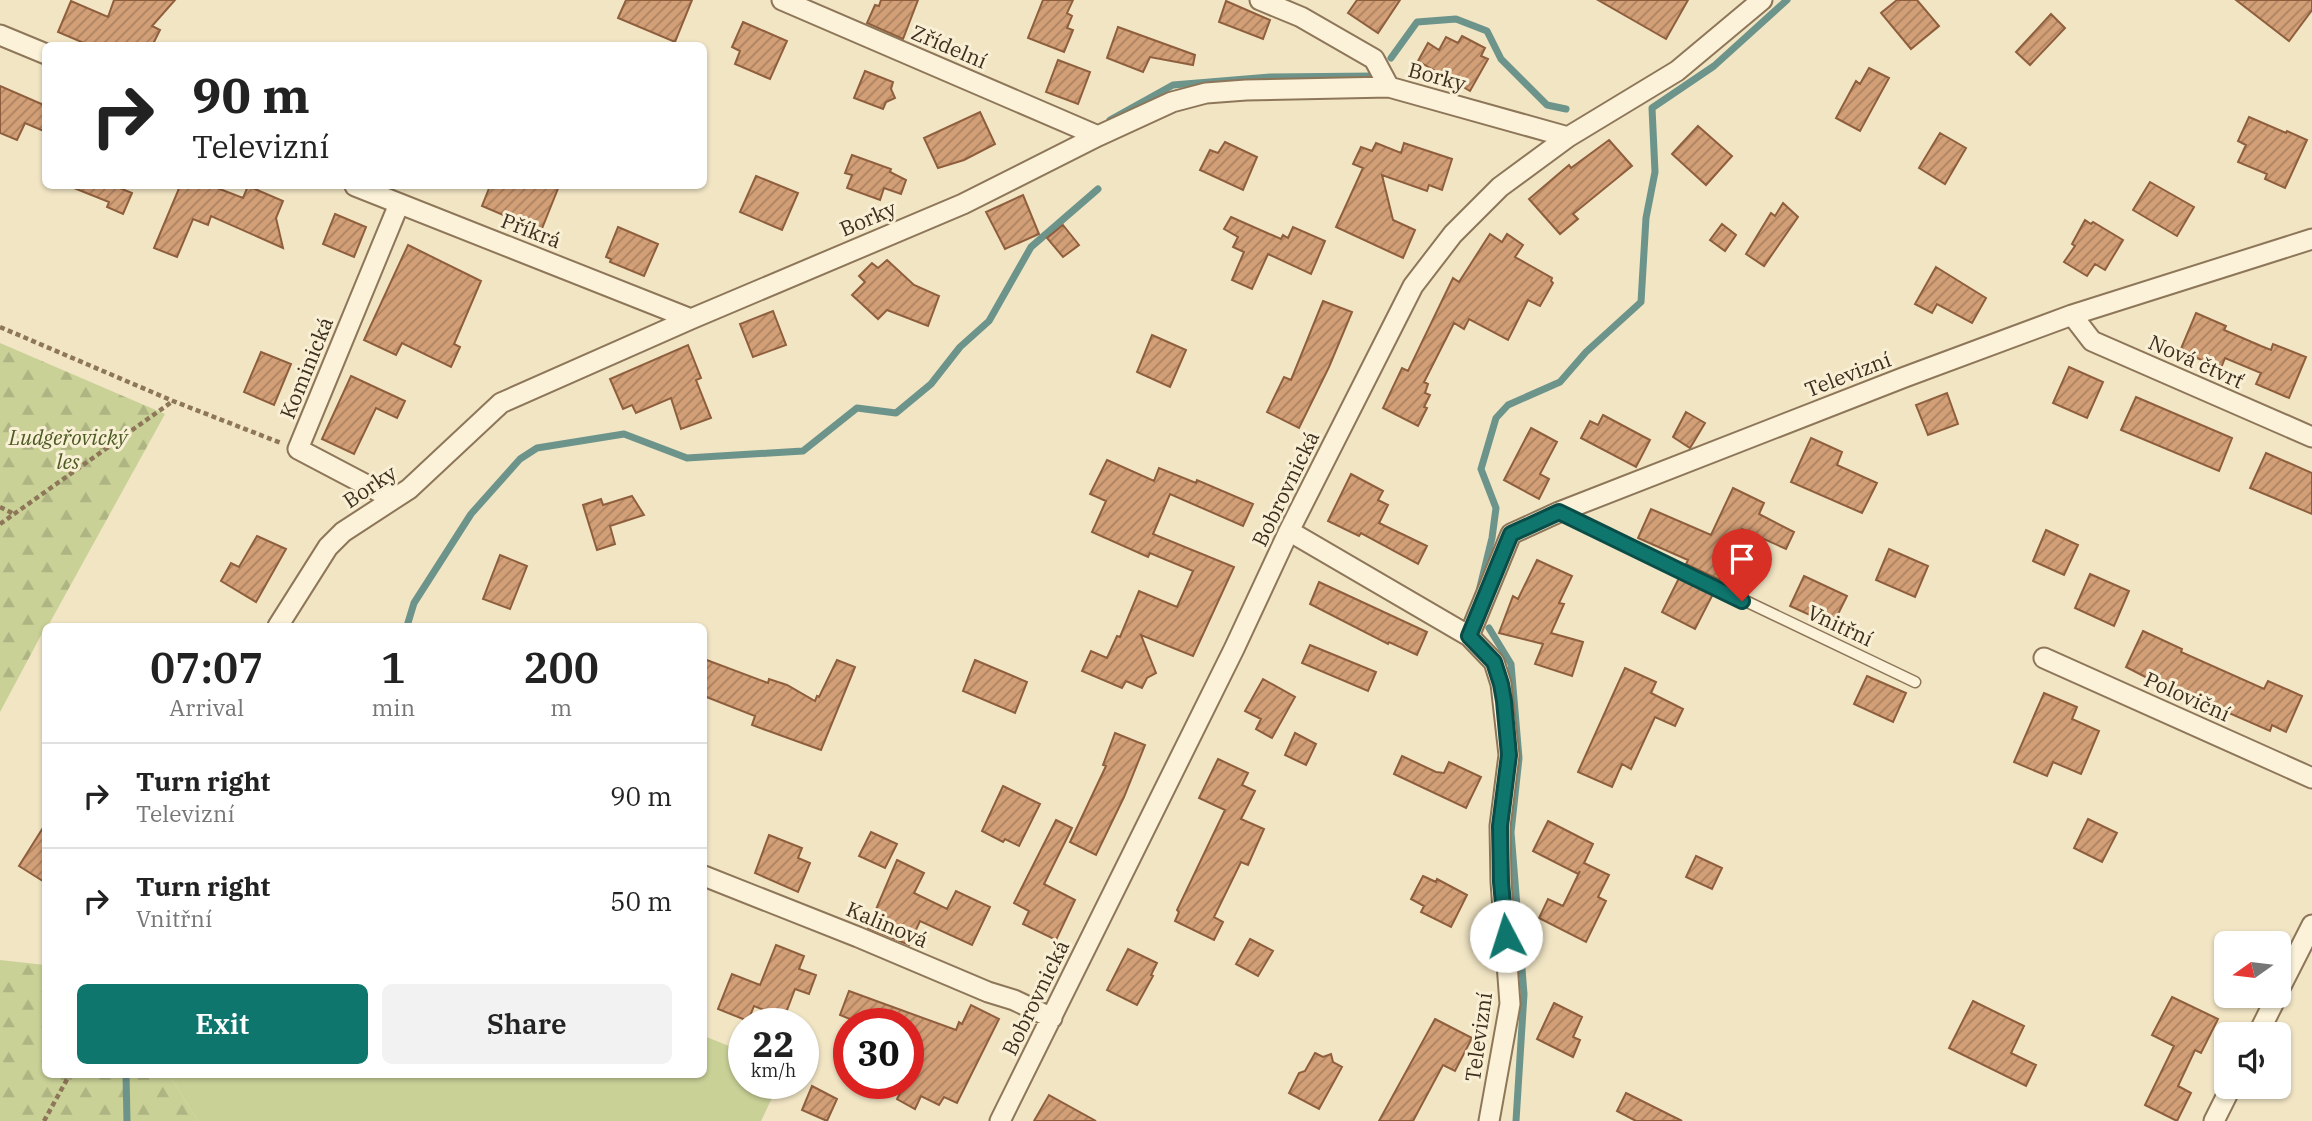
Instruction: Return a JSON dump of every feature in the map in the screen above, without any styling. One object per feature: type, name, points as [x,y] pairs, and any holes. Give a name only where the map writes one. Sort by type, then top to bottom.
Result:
[{"type":"street","name":"Zřídelní","points":[[782,0],[1098,136]]},
{"type":"street","points":[[1260,0],[1301,17],[1374,58],[1389,88]]},
{"type":"street","name":"Bobrovnická","points":[[1000,1121],[1228,662],[1289,531],[1413,286],[1432,258],[1492,194],[1568,137],[1677,71],[1762,0]]},
{"type":"street","points":[[0,35],[42,52]]},
{"type":"street","name":"Borky","points":[[280,623],[328,547],[343,532],[409,489],[501,403],[691,318],[963,204],[1172,102],[1206,93],[1246,90],[1389,88],[1568,137]]},
{"type":"street","name":"Příkrá","points":[[362,189],[691,318]]},
{"type":"street","name":"Kominická","points":[[393,499],[298,449],[399,204]]},
{"type":"street","name":"Televizní","points":[[1469,636],[1511,534],[1559,512],[2072,315],[2312,239]]},
{"type":"street","name":"Nová čtvrť","points":[[2072,315],[2092,341],[2312,437]]},
{"type":"street","name":"Televizní","points":[[1289,531],[1469,636],[1494,662],[1498,673],[1509,755],[1500,826],[1501,882],[1510,1004],[1489,1121]]},
{"type":"street","name":"Poloviční","points":[[2044,658],[2312,778]]},
{"type":"street","name":"Kalinová","points":[[707,877],[988,992],[1014,999],[1052,1018]]},
{"type":"street","points":[[2291,968],[2312,925]]},
{"type":"street","points":[[2214,1121],[2225,1099]]},
{"type":"lane","name":"Vnitřní","points":[[1559,512],[1915,682]]},
{"type":"path","points":[[0,327],[173,401],[298,449]]},
{"type":"path","points":[[0,524],[173,401]]},
{"type":"path","points":[[0,507],[15,514]]},
{"type":"path","points":[[44,1121],[68,1078]]},
{"type":"green space","name":"Ludgeřovický les","points":[[0,343],[165,414],[50,623],[42,623],[42,633],[0,712]]},
{"type":"green space","points":[[0,960],[42,965],[42,1078],[171,1078],[198,1121],[0,1121]]},
{"type":"green space","points":[[707,1037],[728,1046],[728,1099],[771,1099],[761,1121],[198,1121],[171,1078],[707,1078]]},
{"type":"building","points":[[114,0],[175,0],[152,26],[160,30],[154,42],[82,42],[58,32],[71,1],[108,17]]},
{"type":"building","points":[[626,0],[692,0],[675,42],[618,18]]},
{"type":"building","points":[[881,0],[918,0],[903,39],[867,23],[875,5],[879,6]]},
{"type":"building","points":[[1043,0],[1073,0],[1067,13],[1072,16],[1067,28],[1073,30],[1064,52],[1028,38]]},
{"type":"building","points":[[1357,0],[1400,0],[1378,33],[1348,13]]},
{"type":"building","points":[[1598,0],[1688,0],[1666,39]]},
{"type":"building","points":[[1897,0],[1917,0],[1939,26],[1911,49],[1881,13]]},
{"type":"building","points":[[2236,0],[2312,0],[2312,10],[2289,41]]},
{"type":"building","points":[[1226,1],[1270,20],[1263,39],[1219,22]]},
{"type":"building","points":[[2051,14],[2065,28],[2030,65],[2016,52]]},
{"type":"building","points":[[743,22],[787,41],[770,79],[735,64],[740,51],[732,47]]},
{"type":"building","points":[[1118,27],[1195,55],[1193,65],[1150,57],[1143,72],[1107,58]]},
{"type":"building","points":[[1462,36],[1485,48],[1481,56],[1488,59],[1470,91],[1418,61],[1428,43],[1439,50],[1446,37],[1458,43]]},
{"type":"building","points":[[1058,60],[1090,72],[1078,104],[1046,92]]},
{"type":"building","points":[[1869,68],[1889,78],[1860,131],[1836,118],[1856,81],[1860,84]]},
{"type":"building","points":[[865,71],[893,82],[891,89],[895,98],[886,102],[883,109],[854,98]]},
{"type":"building","points":[[0,86],[42,104],[42,130],[25,123],[17,140],[0,133]]},
{"type":"building","points":[[980,112],[995,144],[964,160],[938,168],[924,138]]},
{"type":"building","points":[[2249,117],[2307,140],[2285,188],[2265,179],[2267,174],[2238,162],[2246,145],[2238,141]]},
{"type":"building","points":[[1698,126],[1732,156],[1706,185],[1672,154]]},
{"type":"building","points":[[1940,133],[1966,148],[1945,184],[1919,168]]},
{"type":"building","points":[[1609,140],[1632,166],[1573,214],[1578,219],[1560,234],[1529,199],[1569,165],[1571,168]]},
{"type":"building","points":[[1225,142],[1257,157],[1243,190],[1200,170],[1210,150],[1218,153]]},
{"type":"building","points":[[1376,143],[1401,153],[1404,143],[1452,159],[1442,190],[1429,185],[1427,191],[1382,175],[1393,220],[1415,230],[1403,258],[1336,227],[1363,168],[1353,164],[1361,147],[1372,151]]},
{"type":"building","points":[[852,155],[891,169],[890,172],[906,180],[901,194],[884,188],[880,200],[847,188],[852,175],[845,173]]},
{"type":"building","points":[[756,176],[798,193],[782,230],[740,212]]},
{"type":"building","points":[[2150,182],[2194,207],[2177,236],[2133,210]]},
{"type":"building","points":[[76,189],[122,189],[132,193],[123,214],[107,207],[109,202]]},
{"type":"building","points":[[179,189],[220,189],[243,198],[247,189],[255,189],[283,201],[276,218],[283,248],[211,216],[208,225],[193,219],[177,257],[154,248]]},
{"type":"building","points":[[489,189],[558,189],[541,231],[482,206]]},
{"type":"building","points":[[1023,195],[1039,234],[1005,249],[986,212]]},
{"type":"building","points":[[1783,203],[1798,217],[1764,266],[1746,254],[1771,213],[1775,216]]},
{"type":"building","points":[[335,214],[366,227],[354,257],[323,244]]},
{"type":"building","points":[[1231,217],[1281,239],[1283,235],[1288,238],[1293,227],[1325,241],[1311,274],[1268,254],[1252,289],[1232,280],[1244,252],[1233,247],[1238,237],[1224,229]]},
{"type":"building","points":[[2085,220],[2123,240],[2105,270],[2095,264],[2087,276],[2064,262],[2075,246],[2072,244]]},
{"type":"building","points":[[1722,224],[1736,235],[1725,251],[1710,240]]},
{"type":"building","points":[[1063,225],[1079,245],[1063,257],[1047,238]]},
{"type":"building","points":[[618,227],[658,244],[644,276],[610,262],[611,259],[606,257]]},
{"type":"building","points":[[1490,234],[1502,242],[1507,234],[1523,245],[1515,257],[1552,278],[1553,283],[1540,306],[1528,300],[1508,340],[1469,319],[1464,329],[1454,323],[1424,382],[1428,384],[1425,393],[1430,395],[1418,426],[1383,408],[1402,368],[1408,371],[1453,278],[1459,282]]},
{"type":"building","points":[[408,245],[481,281],[454,344],[460,347],[451,367],[402,343],[396,355],[364,340]]},
{"type":"building","points":[[887,260],[914,285],[939,296],[928,326],[887,310],[878,319],[852,295],[865,282],[859,276],[872,263],[878,268]]},
{"type":"building","points":[[1936,267],[1986,298],[1972,323],[1937,304],[1932,313],[1915,304]]},
{"type":"building","points":[[1323,301],[1352,312],[1299,428],[1267,412],[1284,377],[1291,380]]},
{"type":"building","points":[[773,311],[786,345],[753,357],[740,324]]},
{"type":"building","points":[[2196,313],[2226,326],[2224,330],[2271,350],[2273,344],[2306,357],[2289,398],[2256,384],[2261,373],[2225,358],[2221,368],[2180,351]]},
{"type":"building","points":[[1152,335],[1186,350],[1170,387],[1137,372]]},
{"type":"building","points":[[688,345],[701,378],[696,380],[711,418],[681,429],[671,398],[636,413],[632,405],[623,409],[610,379]]},
{"type":"building","points":[[261,352],[291,364],[274,405],[244,392]]},
{"type":"building","points":[[2069,367],[2103,382],[2087,418],[2053,403]]},
{"type":"building","points":[[351,376],[405,401],[397,418],[376,408],[354,454],[322,439]]},
{"type":"building","points":[[1947,393],[1958,424],[1928,435],[1916,405]]},
{"type":"building","points":[[2136,397],[2232,438],[2219,471],[2121,430]]},
{"type":"building","points":[[1686,412],[1705,423],[1690,448],[1673,437]]},
{"type":"building","points":[[1603,415],[1650,440],[1636,467],[1581,438],[1590,421],[1598,425]]},
{"type":"building","points":[[1531,428],[1557,442],[1540,474],[1549,479],[1539,499],[1504,480]]},
{"type":"building","points":[[1811,438],[1842,452],[1837,465],[1877,483],[1862,513],[1791,482]]},
{"type":"building","points":[[2266,453],[2312,473],[2312,514],[2250,488]]},
{"type":"building","points":[[1107,460],[1154,481],[1159,468],[1196,483],[1197,480],[1253,504],[1243,526],[1170,494],[1153,534],[1234,567],[1193,656],[1141,635],[1156,673],[1147,678],[1142,688],[1126,681],[1122,688],[1082,671],[1091,651],[1107,658],[1117,636],[1120,637],[1139,591],[1177,607],[1193,571],[1150,553],[1148,557],[1092,532],[1106,501],[1090,494]]},
{"type":"building","points":[[1351,474],[1383,491],[1378,500],[1388,505],[1379,523],[1427,546],[1418,564],[1361,533],[1359,536],[1328,521]]},
{"type":"building","points":[[1733,488],[1764,503],[1759,514],[1794,532],[1786,549],[1742,529],[1720,580],[1686,564],[1688,560],[1638,538],[1651,509],[1711,535]]},
{"type":"building","points":[[632,496],[644,515],[610,526],[615,544],[597,550],[583,505],[601,499],[603,505]]},
{"type":"building","points":[[2046,530],[2078,545],[2064,575],[2033,561]]},
{"type":"building","points":[[257,536],[286,549],[256,602],[221,581],[231,563],[239,567]]},
{"type":"building","points":[[1889,549],[1928,566],[1915,597],[1876,580]]},
{"type":"building","points":[[500,555],[527,566],[510,609],[483,599]]},
{"type":"building","points":[[1537,560],[1572,576],[1559,603],[1564,604],[1551,633],[1583,642],[1572,676],[1535,664],[1543,644],[1499,633],[1513,596],[1518,599]]},
{"type":"building","points":[[2090,574],[2129,591],[2114,626],[2075,608]]},
{"type":"building","points":[[1804,576],[1847,596],[1834,622],[1825,617],[1823,621],[1790,606]]},
{"type":"building","points":[[1679,578],[1713,594],[1695,629],[1662,612]]},
{"type":"building","points":[[1319,582],[1427,632],[1417,655],[1389,642],[1388,644],[1310,604]]},
{"type":"building","points":[[2143,631],[2182,649],[2181,652],[2264,689],[2268,681],[2302,696],[2286,732],[2272,725],[2270,731],[2165,687],[2126,667]]},
{"type":"building","points":[[1310,645],[1376,672],[1368,691],[1302,663]]},
{"type":"building","points":[[707,660],[768,683],[769,679],[787,685],[815,701],[837,660],[855,667],[821,750],[752,725],[755,716],[707,697]]},
{"type":"building","points":[[975,660],[1027,682],[1015,713],[963,691]]},
{"type":"building","points":[[1625,668],[1656,682],[1651,693],[1683,709],[1675,726],[1655,717],[1631,769],[1622,764],[1612,787],[1578,772]]},
{"type":"building","points":[[1867,676],[1906,693],[1893,722],[1854,704]]},
{"type":"building","points":[[1263,679],[1295,697],[1272,738],[1256,729],[1261,719],[1245,711]]},
{"type":"building","points":[[2044,693],[2077,707],[2072,719],[2099,731],[2081,774],[2053,762],[2047,776],[2014,762]]},
{"type":"building","points":[[1115,733],[1145,745],[1096,855],[1070,842],[1106,766],[1103,765]]},
{"type":"building","points":[[1295,733],[1316,744],[1306,765],[1285,755]]},
{"type":"building","points":[[1402,756],[1436,772],[1444,773],[1449,762],[1481,777],[1466,808],[1394,774]]},
{"type":"building","points":[[1218,759],[1248,773],[1242,785],[1255,791],[1241,819],[1264,829],[1248,865],[1241,862],[1214,917],[1223,922],[1214,940],[1175,921],[1179,912],[1177,910],[1225,810],[1199,798]]},
{"type":"building","points":[[1003,786],[1040,804],[1019,846],[1005,839],[1003,842],[982,831]]},
{"type":"building","points":[[2088,819],[2117,833],[2102,862],[2074,848]]},
{"type":"building","points":[[1056,820],[1072,828],[1044,884],[1075,900],[1056,940],[1023,924],[1029,911],[1014,903]]},
{"type":"building","points":[[1548,821],[1593,844],[1584,863],[1609,875],[1598,897],[1606,901],[1586,942],[1539,918],[1548,899],[1563,906],[1580,871],[1578,874],[1533,851]]},
{"type":"building","points":[[42,829],[42,880],[19,866]]},
{"type":"building","points":[[871,832],[897,844],[885,868],[859,856]]},
{"type":"building","points":[[769,835],[802,848],[798,858],[810,863],[798,892],[755,873]]},
{"type":"building","points":[[1696,856],[1722,868],[1712,889],[1686,877]]},
{"type":"building","points":[[897,860],[924,873],[914,893],[947,909],[956,891],[990,907],[972,945],[920,921],[909,945],[868,928]]},
{"type":"building","points":[[1423,876],[1436,882],[1437,879],[1467,895],[1451,927],[1421,912],[1424,906],[1411,899]]},
{"type":"building","points":[[1250,939],[1273,951],[1258,976],[1236,964]]},
{"type":"building","points":[[776,945],[804,956],[799,969],[816,975],[809,994],[795,989],[788,1008],[728,1008],[728,1013],[718,1009],[732,974],[760,985]]},
{"type":"building","points":[[1128,949],[1157,963],[1137,1005],[1107,990]]},
{"type":"building","points":[[849,991],[896,1008],[843,1008]]},
{"type":"building","points":[[2172,997],[2218,1019],[2214,1022],[2201,1053],[2195,1050],[2178,1086],[2191,1093],[2177,1121],[2145,1105],[2174,1046],[2152,1035]]},
{"type":"building","points":[[1973,1001],[2024,1026],[2011,1053],[2036,1065],[2026,1086],[1949,1048]]},
{"type":"building","points":[[1554,1003],[1582,1017],[1573,1037],[1580,1040],[1573,1057],[1537,1039]]},
{"type":"building","points":[[971,1005],[999,1019],[957,1103],[944,1097],[939,1105],[924,1098],[924,1018],[956,1030]]},
{"type":"building","points":[[1435,1019],[1472,1038],[1455,1071],[1443,1065],[1413,1121],[1379,1121]]},
{"type":"building","points":[[1315,1053],[1323,1057],[1331,1054],[1333,1062],[1342,1067],[1319,1109],[1289,1093],[1299,1073],[1305,1071]]},
{"type":"building","points":[[819,1090],[837,1099],[827,1121],[802,1110],[807,1099],[819,1099]]},
{"type":"building","points":[[1626,1093],[1682,1121],[1636,1121],[1617,1111]]},
{"type":"building","points":[[1049,1095],[1096,1121],[1034,1121]]},
{"type":"building","points":[[897,1099],[920,1099],[915,1109]]},
{"type":"waterway","points":[[1480,587],[1496,508],[1481,469],[1496,418],[1508,405],[1560,382],[1586,352],[1641,302],[1646,218],[1655,172],[1652,108],[1714,66],[1787,0]]},
{"type":"waterway","points":[[1391,58],[1417,22],[1456,19],[1487,31],[1501,59],[1547,105],[1566,109]]},
{"type":"waterway","points":[[1110,120],[1173,85],[1270,77],[1375,76]]},
{"type":"waterway","points":[[408,623],[414,603],[471,514],[520,459],[537,448],[624,434],[687,458],[803,451],[857,408],[896,413],[931,384],[960,347],[989,321],[1031,247],[1098,189]]},
{"type":"waterway","points":[[1489,628],[1511,664],[1519,758],[1511,832],[1524,994],[1516,1121]]},
{"type":"waterway","points":[[126,1078],[127,1121]]},
{"type":"route","points":[[1506,936],[1500,826],[1509,755],[1504,701],[1494,662],[1469,636],[1511,534],[1559,512],[1742,601]]}]
